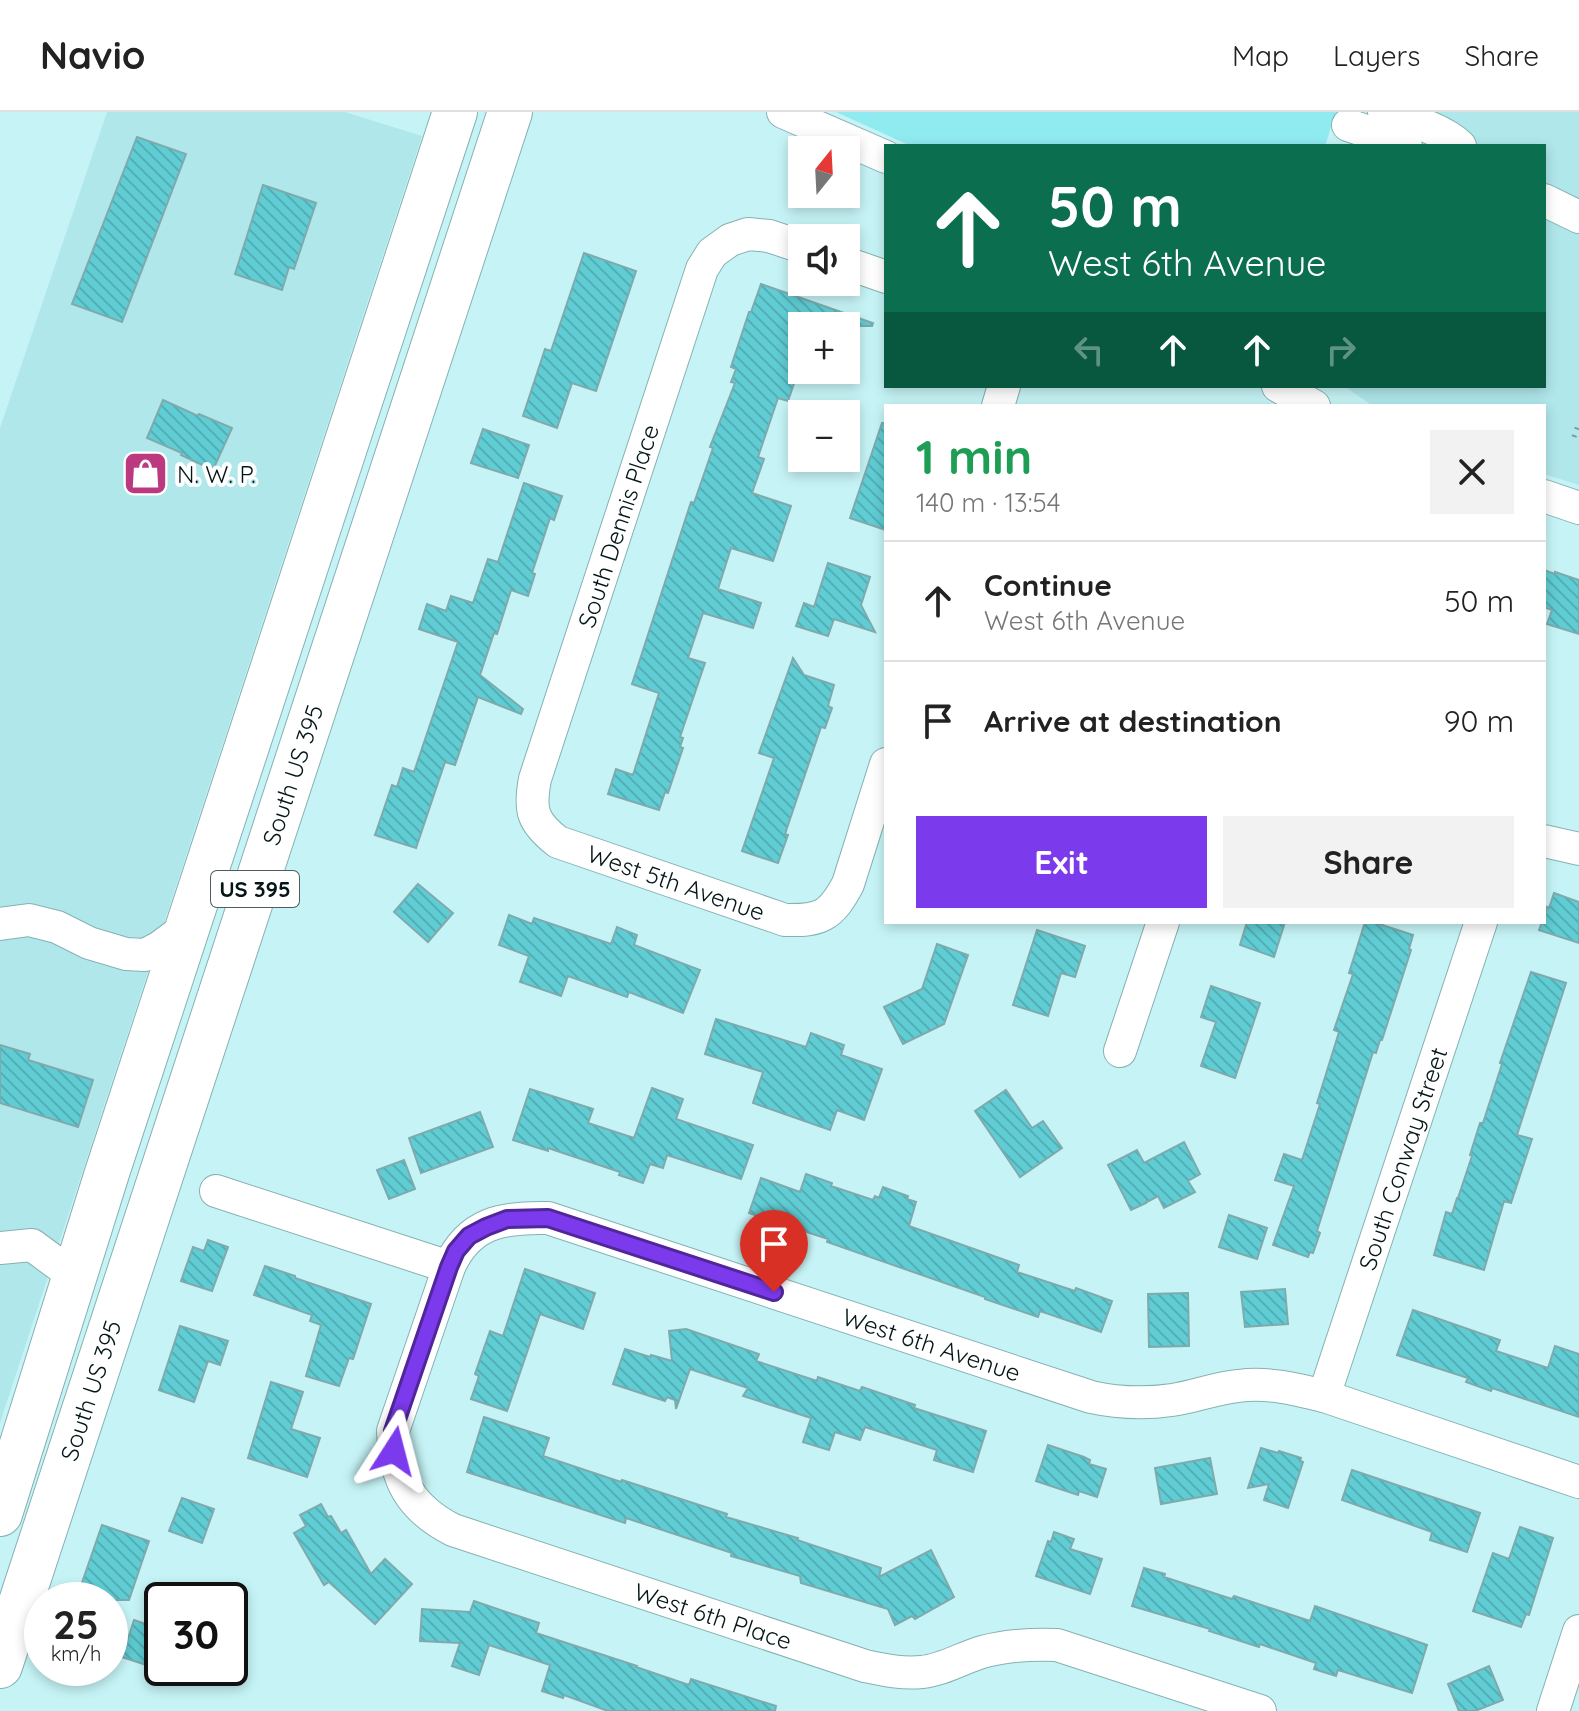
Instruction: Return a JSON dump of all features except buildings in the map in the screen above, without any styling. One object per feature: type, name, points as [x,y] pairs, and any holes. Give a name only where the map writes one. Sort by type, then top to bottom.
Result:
[{"type":"highway","name":"South US 395","points":[[0,1514],[187,927],[455,112]]},
{"type":"highway","name":"South US 395","points":[[0,1666],[510,112]]},
{"type":"street","points":[[783,112],[884,156]]},
{"type":"street","points":[[1384,112],[1458,144]]},
{"type":"street","points":[[1347,128],[1403,144]]},
{"type":"street","points":[[1546,201],[1579,217]]},
{"type":"street","name":"South Dennis Place","points":[[537,822],[531,800],[535,779],[702,269],[712,253],[730,240],[748,234],[788,242]]},
{"type":"street","points":[[860,268],[884,276]]},
{"type":"street","points":[[1282,388],[1310,404]]},
{"type":"street","points":[[1546,497],[1579,508]]},
{"type":"street","name":"West 5th Avenue","points":[[537,822],[558,842],[785,920],[807,921],[822,916],[839,901],[848,884],[884,770]]},
{"type":"street","points":[[1546,841],[1579,849]]},
{"type":"street","points":[[0,924],[29,920],[57,927],[89,943],[126,954],[145,955],[187,927]]},
{"type":"street","points":[[1120,1051],[1162,924]]},
{"type":"street","name":"South Conway Street","points":[[1324,1396],[1480,924]]},
{"type":"street","points":[[216,1191],[449,1267]]},
{"type":"street","name":"West 6th Avenue","points":[[449,1267],[456,1251],[469,1236],[486,1227],[507,1219],[548,1218],[1116,1403],[1170,1400],[1237,1386],[1264,1384],[1292,1388],[1579,1482]]},
{"type":"street","points":[[0,1248],[32,1245],[74,1276]]},
{"type":"street","name":"West 6th Place","points":[[449,1267],[393,1431],[398,1472],[406,1491],[435,1521],[453,1530],[865,1666],[895,1672],[924,1672],[979,1653],[1008,1647],[1057,1645],[1260,1711]]},
{"type":"street","points":[[1553,1711],[1579,1631]]},
{"type":"path","points":[[1574,437],[1579,422]]},
{"type":"shaded area","points":[[107,112],[345,112],[422,136],[0,1423],[0,428]]},
{"type":"shaded area","points":[[836,112],[1336,112],[1326,144],[907,144]]},
{"type":"shaded area","points":[[1381,112],[1579,112],[1579,485],[1546,475],[1546,404],[1370,404],[1347,388],[1546,388],[1546,144],[1370,144]]},
{"type":"place","name":"N. W. P.","points":[[146,474]]},
{"type":"route","points":[[394,1451],[393,1431],[449,1267],[456,1251],[469,1236],[486,1227],[507,1219],[548,1218],[774,1292]]}]
